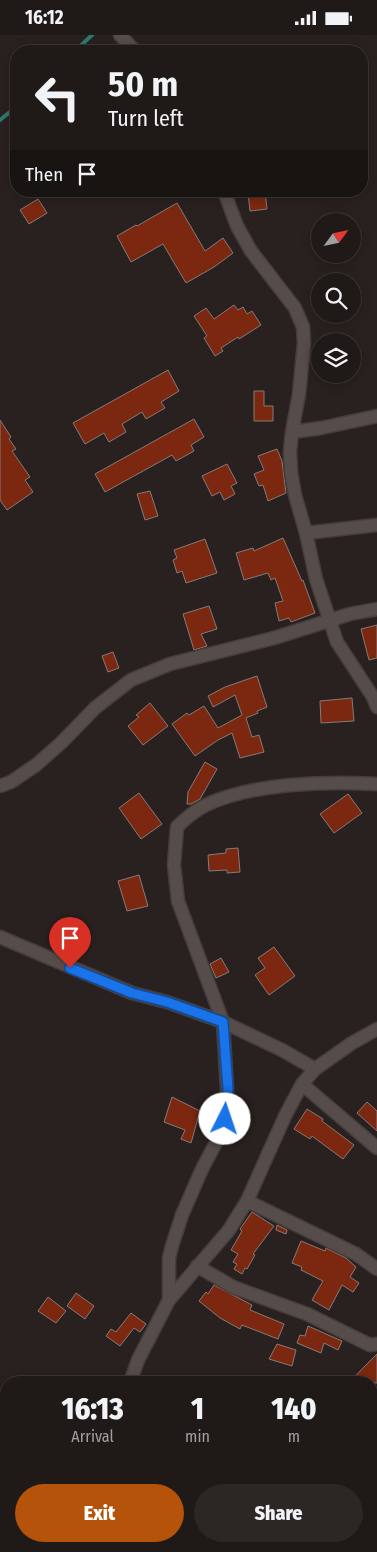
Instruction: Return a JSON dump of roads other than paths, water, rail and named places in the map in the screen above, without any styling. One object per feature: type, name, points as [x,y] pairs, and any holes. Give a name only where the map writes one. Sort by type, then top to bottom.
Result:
[{"type":"street","points":[[120,35],[129,45]]},
{"type":"street","points":[[226,197],[237,226],[251,251],[295,308],[303,327],[304,343],[301,377],[292,432],[291,472],[295,495],[316,579],[337,642],[366,685],[377,707]]},
{"type":"street","points":[[292,432],[377,416]]},
{"type":"street","points":[[306,533],[377,525]]},
{"type":"street","points":[[0,786],[11,782],[36,765],[62,742],[95,708],[131,680],[170,664],[274,638],[350,614],[377,609]]},
{"type":"street","points":[[169,1300],[169,1258],[172,1245],[182,1215],[202,1169],[218,1139],[225,1119],[228,1089],[223,1022],[178,901],[174,865],[177,827],[189,815],[205,806],[236,795],[286,785],[349,782],[377,784]]},
{"type":"street","points":[[0,937],[132,993],[167,1002],[223,1022],[282,1050],[316,1069]]},
{"type":"street","points":[[133,1376],[158,1318],[169,1300],[197,1265],[229,1230],[247,1201],[285,1116],[302,1084],[316,1069],[352,1043],[377,1029]]},
{"type":"street","points":[[302,1084],[377,1148]]},
{"type":"street","points":[[247,1201],[356,1254],[377,1269]]},
{"type":"street","points":[[197,1265],[233,1287],[307,1313],[370,1345],[377,1344]]},
{"type":"waterway","points":[[81,45],[92,35]]},
{"type":"waterway","points":[[0,120],[10,112]]}]
